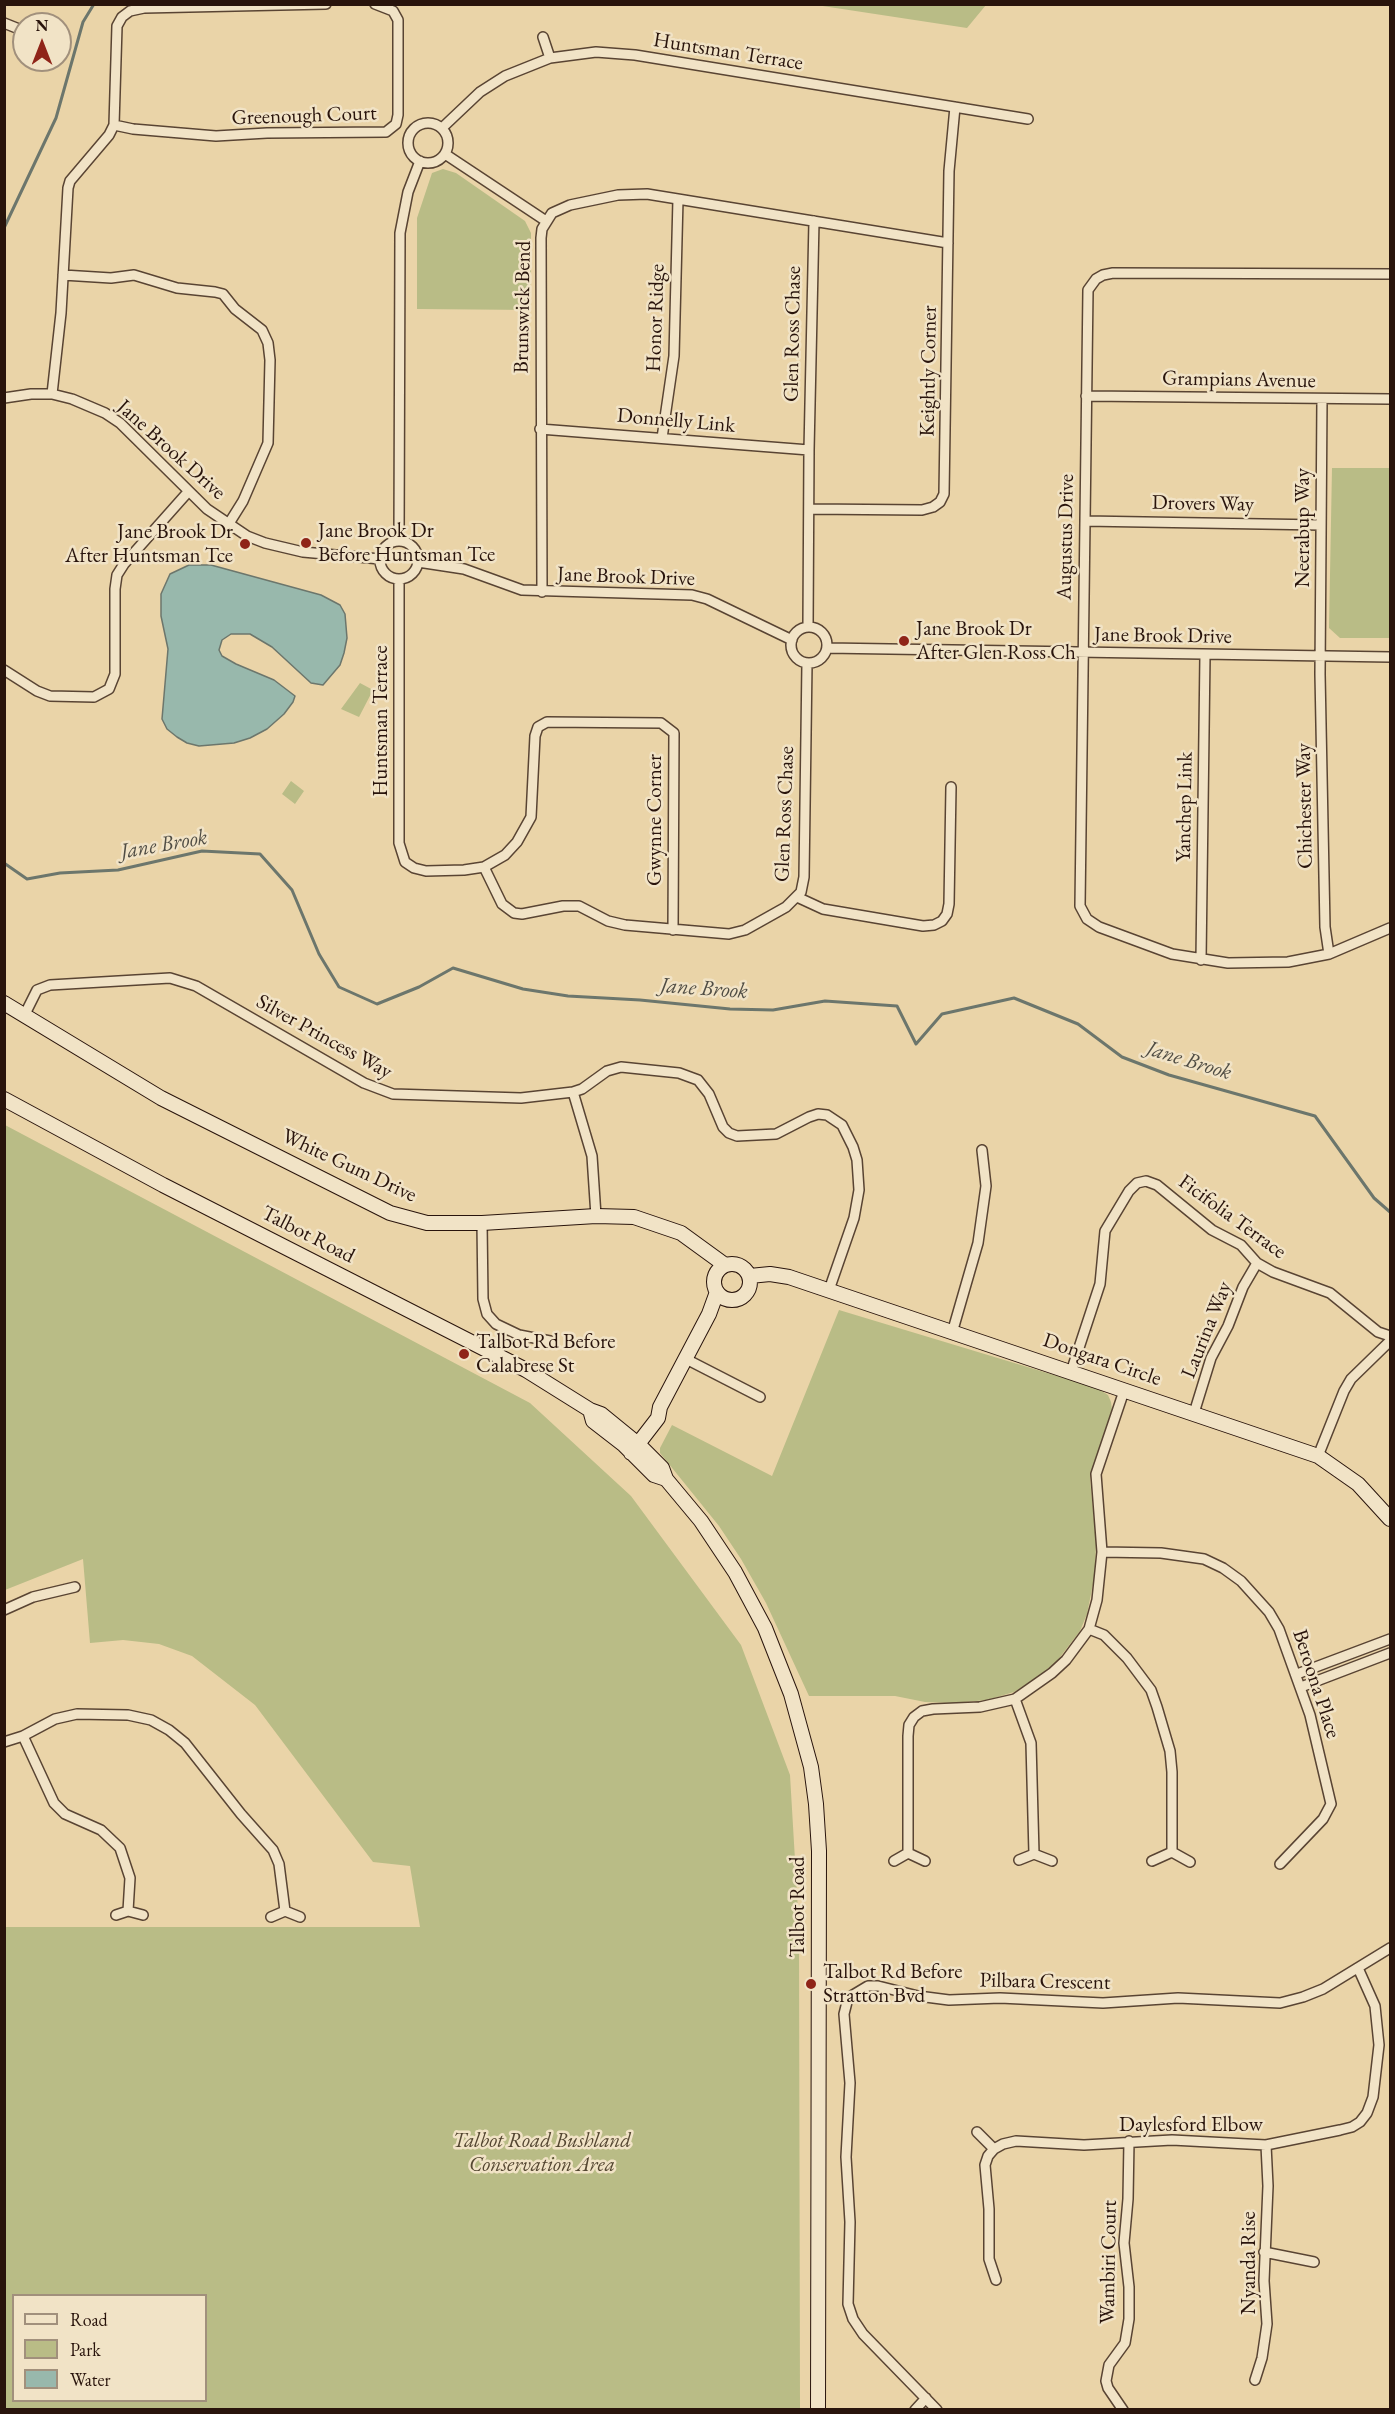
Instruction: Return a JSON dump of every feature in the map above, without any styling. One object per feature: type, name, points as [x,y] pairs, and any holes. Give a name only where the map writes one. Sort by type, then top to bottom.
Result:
[{"type":"street","points":[[51,394],[63,275],[68,188],[70,180],[109,135],[114,125],[117,26],[122,16],[130,11],[144,8],[326,4]]},
{"type":"street","name":"Greenough Court","points":[[114,125],[133,129],[229,136],[267,133],[386,132],[396,124],[398,115],[398,20],[393,11],[375,4]]},
{"type":"street","points":[[543,37],[550,58]]},
{"type":"street","name":"Huntsman Terrace","points":[[442,128],[480,92],[505,76],[550,58],[573,54],[617,52],[1028,119]]},
{"type":"street","name":"Keightly Corner","points":[[809,509],[922,510],[940,502],[945,484],[950,149],[955,107]]},
{"type":"street","points":[[427,123],[442,128],[448,139],[445,154],[436,162],[420,161],[414,157],[409,148],[412,131],[427,123]]},
{"type":"street","points":[[445,154],[546,221]]},
{"type":"street","points":[[399,540],[400,233],[408,192],[420,161]]},
{"type":"street","name":"Brunswick Bend","points":[[542,592],[541,238],[546,221],[552,213],[559,209],[618,195],[647,194],[948,243]]},
{"type":"street","name":"Honor Ridge","points":[[662,438],[674,356],[678,199]]},
{"type":"street","name":"Glen Ross Chase","points":[[808,627],[814,221]]},
{"type":"street","name":"Augustus Drive","points":[[1390,274],[1103,275],[1096,279],[1088,290],[1080,906],[1087,919],[1100,927],[1173,954],[1228,963],[1265,964],[1329,954],[1390,928]]},
{"type":"street","points":[[63,275],[105,278],[134,275],[177,288],[223,294],[235,309],[262,330],[268,343],[270,360],[268,443],[243,501],[228,525]]},
{"type":"street","name":"Jane Brook Drive","points":[[4,398],[51,394],[88,404],[120,423],[188,492],[228,525],[256,540],[284,549],[380,559]]},
{"type":"street","name":"Grampians Avenue","points":[[1086,396],[1390,399]]},
{"type":"street","name":"Neerabup Way","points":[[1320,657],[1322,399]]},
{"type":"street","name":"Donnelly Link","points":[[540,429],[809,450]]},
{"type":"street","points":[[4,670],[36,691],[50,696],[94,697],[109,689],[115,674],[117,575],[124,564],[188,492]]},
{"type":"street","name":"Drovers Way","points":[[1085,521],[1321,525]]},
{"type":"street","points":[[399,540],[411,544],[416,549],[418,562],[414,572],[399,579],[393,578],[383,570],[380,559],[384,548],[393,541],[399,540]]},
{"type":"street","name":"Jane Brook Drive","points":[[418,562],[447,565],[483,575],[511,588],[542,592],[692,595],[707,599],[792,640]]},
{"type":"street","name":"Huntsman Terrace","points":[[399,579],[399,843],[405,862]]},
{"type":"street","points":[[808,627],[822,633],[826,648],[822,657],[807,663],[794,655],[792,640],[798,631],[808,627]]},
{"type":"street","name":"Jane Brook Drive","points":[[826,648],[1390,657]]},
{"type":"street","name":"Yanchep Link","points":[[1201,960],[1205,655]]},
{"type":"street","name":"Chichester Way","points":[[1320,657],[1324,927],[1329,954]]},
{"type":"street","name":"Glen Ross Chase","points":[[484,867],[502,904],[514,913],[531,913],[563,906],[579,906],[616,923],[713,934],[737,933],[786,907],[797,897],[804,877],[807,663]]},
{"type":"street","name":"Gwynne Corner","points":[[405,862],[414,868],[426,871],[464,870],[484,867],[505,855],[517,842],[531,817],[535,736],[538,727],[547,722],[661,723],[674,733],[673,930]]},
{"type":"street","points":[[797,897],[823,909],[923,926],[934,925],[942,921],[947,914],[949,904],[951,787]]},
{"type":"street","name":"Silver Princess Way","points":[[24,1016],[38,990],[50,985],[170,978],[196,986],[262,1022],[364,1083],[393,1094],[510,1100],[573,1092],[582,1089],[615,1068],[689,1075],[704,1086],[723,1127],[729,1133],[737,1136],[776,1134],[818,1114],[827,1115],[842,1125],[853,1147],[859,1190],[854,1218],[829,1290]]},
{"type":"street","name":"White Gum Drive","points":[[4,1003],[161,1098],[390,1213],[427,1222],[482,1223],[596,1216],[634,1217],[681,1233],[706,1250],[720,1269]]},
{"type":"street","points":[[573,1092],[592,1156],[596,1216]]},
{"type":"street","name":"Talbot Road","points":[[4,1099],[163,1185],[526,1370],[590,1410],[593,1422],[631,1445],[654,1475],[666,1479],[719,1546],[751,1599],[780,1662],[811,1767],[819,1851],[818,2409]]},
{"type":"street","points":[[952,1333],[978,1243],[986,1186],[982,1150]]},
{"type":"street","name":"Ficifolia Terrace","points":[[1071,1372],[1100,1284],[1105,1231],[1129,1191],[1137,1183],[1146,1181],[1157,1185],[1212,1230],[1241,1245],[1257,1263],[1273,1272],[1330,1293],[1378,1332],[1390,1336]]},
{"type":"street","points":[[482,1223],[483,1299],[487,1314],[496,1324],[519,1335],[550,1341]]},
{"type":"street","name":"Laurina Way","points":[[1194,1413],[1211,1358],[1228,1326],[1243,1287],[1257,1263]]},
{"type":"street","points":[[740,1264],[750,1282],[741,1298],[735,1300],[721,1295],[714,1280],[720,1269],[740,1264]]},
{"type":"street","name":"Dongara Circle","points":[[750,1282],[780,1275],[829,1290],[1318,1456],[1358,1484],[1390,1519]]},
{"type":"street","points":[[631,1445],[660,1407],[721,1295]]},
{"type":"street","points":[[1318,1456],[1351,1379],[1390,1341]]},
{"type":"street","points":[[686,1359],[760,1397]]},
{"type":"street","points":[[908,1853],[908,1736],[909,1725],[914,1717],[933,1709],[980,1707],[1015,1699],[1052,1673],[1066,1660],[1089,1629],[1097,1600],[1102,1552],[1096,1474],[1124,1391]]},
{"type":"street","name":"Beroona Place","points":[[1102,1552],[1184,1555],[1204,1559],[1223,1568],[1240,1581],[1269,1612],[1288,1648],[1310,1715],[1330,1804],[1323,1819],[1280,1864]]},
{"type":"street","points":[[4,1610],[33,1598],[75,1587]]},
{"type":"street","points":[[1089,1629],[1104,1635],[1127,1658],[1150,1690],[1157,1707],[1168,1742],[1173,1772],[1172,1852]]},
{"type":"street","points":[[1296,1674],[1390,1639]]},
{"type":"street","points":[[1301,1687],[1390,1653]]},
{"type":"street","points":[[1015,1699],[1031,1743],[1034,1854]]},
{"type":"street","points":[[4,1742],[23,1736],[55,1719],[77,1714],[128,1715],[151,1720],[169,1730],[185,1743],[241,1814],[273,1850],[281,1872],[285,1911]]},
{"type":"street","points":[[23,1736],[54,1803],[65,1814],[101,1830],[120,1848],[130,1878],[128,1911]]},
{"type":"street","points":[[1152,1861],[1172,1852]]},
{"type":"street","points":[[1172,1852],[1190,1862]]},
{"type":"street","points":[[908,1853],[925,1861]]},
{"type":"street","points":[[894,1861],[908,1853]]},
{"type":"street","points":[[1019,1860],[1034,1854],[1052,1861]]},
{"type":"street","points":[[116,1916],[128,1911],[143,1916]]},
{"type":"street","points":[[271,1917],[285,1911],[300,1917]]},
{"type":"street","name":"Pilbara Crescent","points":[[937,2409],[862,2334],[853,2319],[848,2304],[850,2223],[846,2157],[850,2083],[844,2014],[847,2002],[853,1995],[868,1986],[879,1986],[949,2001],[1000,1998],[1103,2003],[1178,1998],[1280,2003],[1323,1989],[1390,1948]]},
{"type":"street","name":"Daylesford Elbow","points":[[994,2149],[1016,2141],[1060,2145],[1172,2140],[1266,2145],[1352,2127],[1367,2113],[1376,2082],[1379,2045],[1375,2006],[1358,1968]]},
{"type":"street","points":[[977,2132],[994,2149],[985,2165],[989,2210],[989,2259],[996,2280]]},
{"type":"street","name":"Wambiri Court","points":[[1123,2409],[1108,2388],[1106,2381],[1109,2365],[1125,2343],[1129,2319],[1129,2287],[1124,2243],[1128,2199],[1129,2141]]},
{"type":"street","name":"Nyanda Rise","points":[[1255,2380],[1266,2340],[1264,2252],[1268,2186],[1266,2145]]},
{"type":"street","points":[[1264,2252],[1314,2262]]},
{"type":"street","points":[[915,2409],[926,2398]]},
{"type":"green space","points":[[986,4],[967,28],[816,5]]},
{"type":"green space","points":[[443,169],[456,173],[525,221],[531,233],[531,310],[417,309],[417,218],[432,173]]},
{"type":"green space","points":[[1332,468],[1390,468],[1390,638],[1340,638],[1329,628]]},
{"type":"green space","points":[[360,683],[373,690],[359,717],[341,709]]},
{"type":"green space","points":[[291,781],[304,791],[295,804],[282,794]]},
{"type":"green space","name":"Talbot Road Bushland Conservation Area","points":[[5,1125],[530,1403],[631,1496],[741,1645],[790,1775],[799,1928],[800,2409],[5,2409],[5,1927],[420,1927],[410,1866],[373,1862],[255,1705],[192,1656],[159,1644],[123,1640],[90,1643],[83,1559],[5,1590]]},
{"type":"green space","points":[[839,1310],[1097,1388],[1108,1395],[1112,1410],[1090,1479],[1096,1543],[1095,1574],[1087,1614],[1080,1631],[1057,1661],[1037,1678],[1014,1692],[987,1700],[953,1703],[925,1702],[895,1696],[809,1696],[766,1603],[741,1559],[719,1526],[660,1453],[660,1448],[672,1425],[772,1476]]},
{"type":"water","points":[[189,565],[211,565],[321,595],[340,605],[345,614],[347,638],[344,653],[340,665],[323,685],[311,683],[272,647],[250,634],[231,634],[222,640],[219,650],[222,656],[274,680],[295,696],[284,714],[267,729],[234,743],[199,746],[187,743],[167,729],[162,719],[168,649],[161,616],[161,594],[170,574]]},
{"type":"waterway","points":[[4,228],[56,118],[83,22],[94,4]]},
{"type":"waterway","name":"Jane Brook","points":[[4,863],[27,879],[60,873],[118,870],[202,851],[260,854],[292,890],[319,954],[339,987],[377,1004],[419,987],[453,968],[523,989],[568,996],[730,1009],[773,1010],[825,1001],[897,1006],[916,1044],[942,1014],[1014,998],[1078,1024],[1122,1057],[1169,1075],[1315,1116],[1374,1198],[1390,1212]]},
{"type":"place","name":"Jane Brook Dr Before Huntsman Tce","points":[[306,543]]},
{"type":"place","name":"Jane Brook Dr After Huntsman Tce","points":[[245,544]]},
{"type":"place","name":"Jane Brook Dr After Glen Ross Ch","points":[[904,641]]},
{"type":"place","name":"Talbot Rd Before Calabrese St","points":[[464,1354]]},
{"type":"place","name":"Talbot Rd Before Stratton Bvd","points":[[811,1984]]}]
